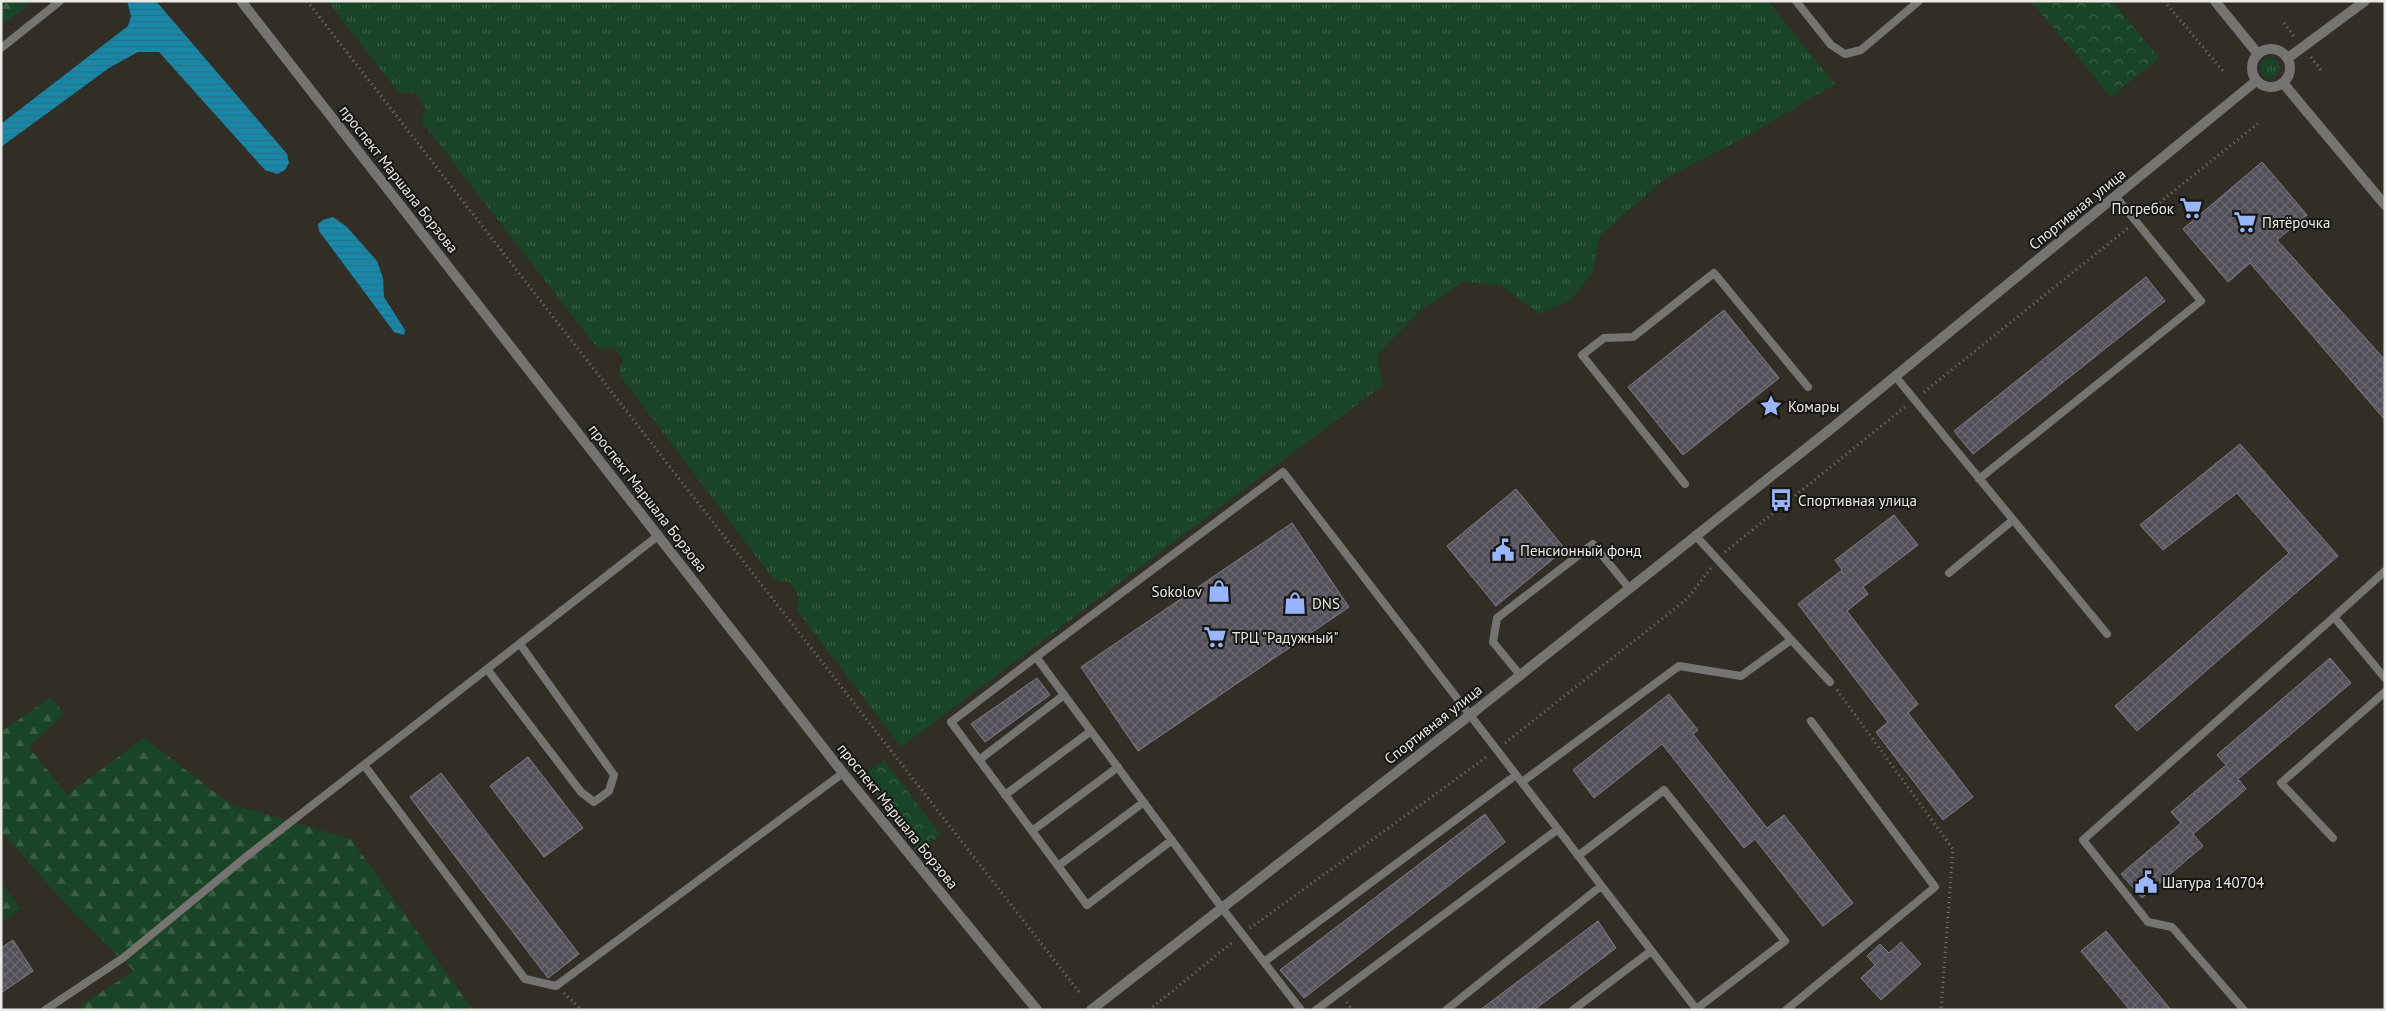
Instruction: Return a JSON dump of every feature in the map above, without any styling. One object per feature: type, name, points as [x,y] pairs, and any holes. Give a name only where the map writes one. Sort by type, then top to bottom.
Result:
[{"type":"street","name":"проспект Маршала Борзова","points":[[241,1],[843,773],[1036,1010]]},
{"type":"street","points":[[2215,1],[2258,54]]},
{"type":"street","points":[[2288,58],[2365,1]]},
{"type":"street","points":[[2268,49],[2279,51],[2288,58],[2289,76],[2283,83],[2274,88],[2264,87],[2256,81],[2252,72],[2252,63],[2258,54],[2268,49]]},
{"type":"street","name":"Спортивная улица","points":[[1091,1010],[1470,715],[1895,376],[2256,81]]},
{"type":"street","points":[[2283,83],[2385,205]]},
{"type":"lane","points":[[1,48],[60,1]]},
{"type":"lane","points":[[1796,1],[1831,45],[1845,54],[1861,50],[1919,1]]},
{"type":"lane","points":[[1979,479],[2201,301],[2116,197]]},
{"type":"lane","points":[[1685,484],[1582,355],[1604,338],[1633,337],[1714,273],[1808,387]]},
{"type":"lane","points":[[1895,376],[2107,634]]},
{"type":"lane","points":[[1172,840],[1087,904],[951,722],[1283,472],[1696,1010],[1785,941],[1664,790],[1578,856]]},
{"type":"lane","points":[[1949,572],[2013,520]]},
{"type":"lane","points":[[1695,535],[1830,682]]},
{"type":"lane","points":[[45,1010],[123,958],[247,856],[659,536]]},
{"type":"lane","points":[[1520,675],[1493,642],[1497,618],[1593,544],[1629,588]]},
{"type":"lane","points":[[2244,1010],[2172,927],[2148,922],[2083,840],[2385,571]]},
{"type":"lane","points":[[2334,617],[2385,678]]},
{"type":"lane","points":[[1522,782],[1679,666],[1741,676],[1791,640]]},
{"type":"lane","points":[[487,669],[581,792],[594,802],[609,791],[614,774],[520,644]]},
{"type":"lane","points":[[1036,657],[1222,908],[1301,1010]]},
{"type":"lane","points":[[2333,838],[2281,783],[2385,692]]},
{"type":"lane","points":[[979,760],[1064,695]]},
{"type":"lane","points":[[1786,1010],[1935,887],[1811,720]]},
{"type":"lane","points":[[1005,795],[1091,731]]},
{"type":"lane","points":[[364,765],[525,979],[556,986],[843,773]]},
{"type":"lane","points":[[1032,831],[1118,767]]},
{"type":"lane","points":[[1264,962],[1516,775]]},
{"type":"lane","points":[[1058,866],[1144,802]]},
{"type":"lane","points":[[1316,1010],[1558,830]]},
{"type":"lane","points":[[1446,1010],[1601,886]]},
{"type":"lane","points":[[1573,1010],[1651,951]]},
{"type":"path","points":[[307,1],[1079,992]]},
{"type":"path","points":[[2164,1],[2224,72]]},
{"type":"path","points":[[1830,682],[1953,849],[1941,1010]]},
{"type":"path","points":[[556,986],[582,1010]]},
{"type":"green space","points":[[1,1],[33,1],[1,26]]},
{"type":"green space","points":[[328,1],[1768,1],[1835,84],[1751,134],[1666,178],[1600,236],[1592,274],[1570,300],[1539,314],[1502,286],[1464,281],[1419,312],[1377,355],[1383,385],[901,747],[797,610],[799,597],[790,582],[774,580],[619,374],[623,359],[614,348],[598,349],[422,122],[425,109],[416,92],[399,93]]},
{"type":"green space","points":[[2031,1],[2112,1],[2159,58],[2111,97]]},
{"type":"green space","points":[[2270,58],[2277,61],[2280,68],[2277,75],[2270,78],[2263,75],[2260,68],[2263,61]]},
{"type":"green space","points":[[51,697],[64,714],[29,747],[67,795],[144,738],[230,804],[351,839],[473,1010],[82,1010],[81,1005],[134,971],[70,909],[1,831],[1,732]]},
{"type":"green space","points":[[884,760],[941,835],[918,852],[861,777]]},
{"type":"green space","points":[[1,882],[21,909],[1,922]]},
{"type":"water","points":[[127,1],[156,1],[287,154],[289,163],[285,170],[277,174],[265,170],[159,52],[138,52],[109,68],[1,147],[1,124],[128,26],[131,16]]},
{"type":"water","points":[[333,217],[347,227],[377,261],[383,278],[384,297],[405,330],[404,335],[394,332],[319,231],[318,224],[323,220]]},
{"type":"building","points":[[2262,162],[2307,215],[2277,240],[2385,360],[2385,420],[2250,263],[2228,282],[2183,229]]},
{"type":"building","points":[[2146,277],[2165,301],[1973,454],[1954,431]]},
{"type":"building","points":[[1724,310],[1779,378],[1683,455],[1628,387]]},
{"type":"building","points":[[2240,444],[2338,556],[2137,731],[2115,706],[2289,553],[2237,493],[2163,550],[2140,525]]},
{"type":"building","points":[[1516,489],[1565,549],[1496,606],[1447,546]]},
{"type":"building","points":[[1894,515],[1918,545],[1863,587],[1868,594],[1847,611],[1918,704],[1908,713],[1973,797],[1943,820],[1876,732],[1888,722],[1798,604],[1842,570],[1835,560]]},
{"type":"building","name":"ТРЦ \"Радужный\"","points":[[1292,523],[1349,607],[1138,751],[1081,667]]},
{"type":"building","points":[[2330,658],[2351,683],[2238,779],[2246,789],[2193,834],[2203,846],[2142,898],[2121,874],[2181,823],[2171,812],[2226,765],[2217,755]]},
{"type":"building","points":[[1037,678],[1050,695],[985,742],[971,724]]},
{"type":"building","points":[[1669,694],[1698,730],[1693,734],[1767,828],[1784,815],[1853,903],[1823,926],[1755,839],[1744,848],[1662,744],[1594,798],[1573,770]]},
{"type":"building","points":[[528,757],[583,828],[544,857],[490,786]]},
{"type":"building","points":[[441,773],[579,954],[548,978],[410,797]]},
{"type":"building","points":[[1485,814],[1505,842],[1304,998],[1280,970]]},
{"type":"building","points":[[1598,921],[1616,948],[1534,1010],[1480,1010]]},
{"type":"building","points":[[2106,931],[2171,1010],[2130,1010],[2081,951]]},
{"type":"building","points":[[13,940],[33,971],[1,993],[1,948]]},
{"type":"building","points":[[1901,942],[1921,964],[1881,1000],[1861,978],[1875,965],[1867,956],[1880,944],[1889,953]]},
{"type":"place","name":"Погребок","points":[[2191,208]]},
{"type":"place","name":"Пятёрочка","points":[[2245,222]]},
{"type":"place","name":"Комары","points":[[1771,406]]},
{"type":"place","name":"Спортивная улица","points":[[1781,500]]},
{"type":"place","name":"Пенсионный фонд","points":[[1503,550]]},
{"type":"place","name":"Sokolov","points":[[1219,591]]},
{"type":"place","name":"DNS","points":[[1295,603]]},
{"type":"place","name":"ТРЦ \"Радужный\"","points":[[1215,637]]},
{"type":"place","name":"Шатура 140704","points":[[2146,882]]}]
